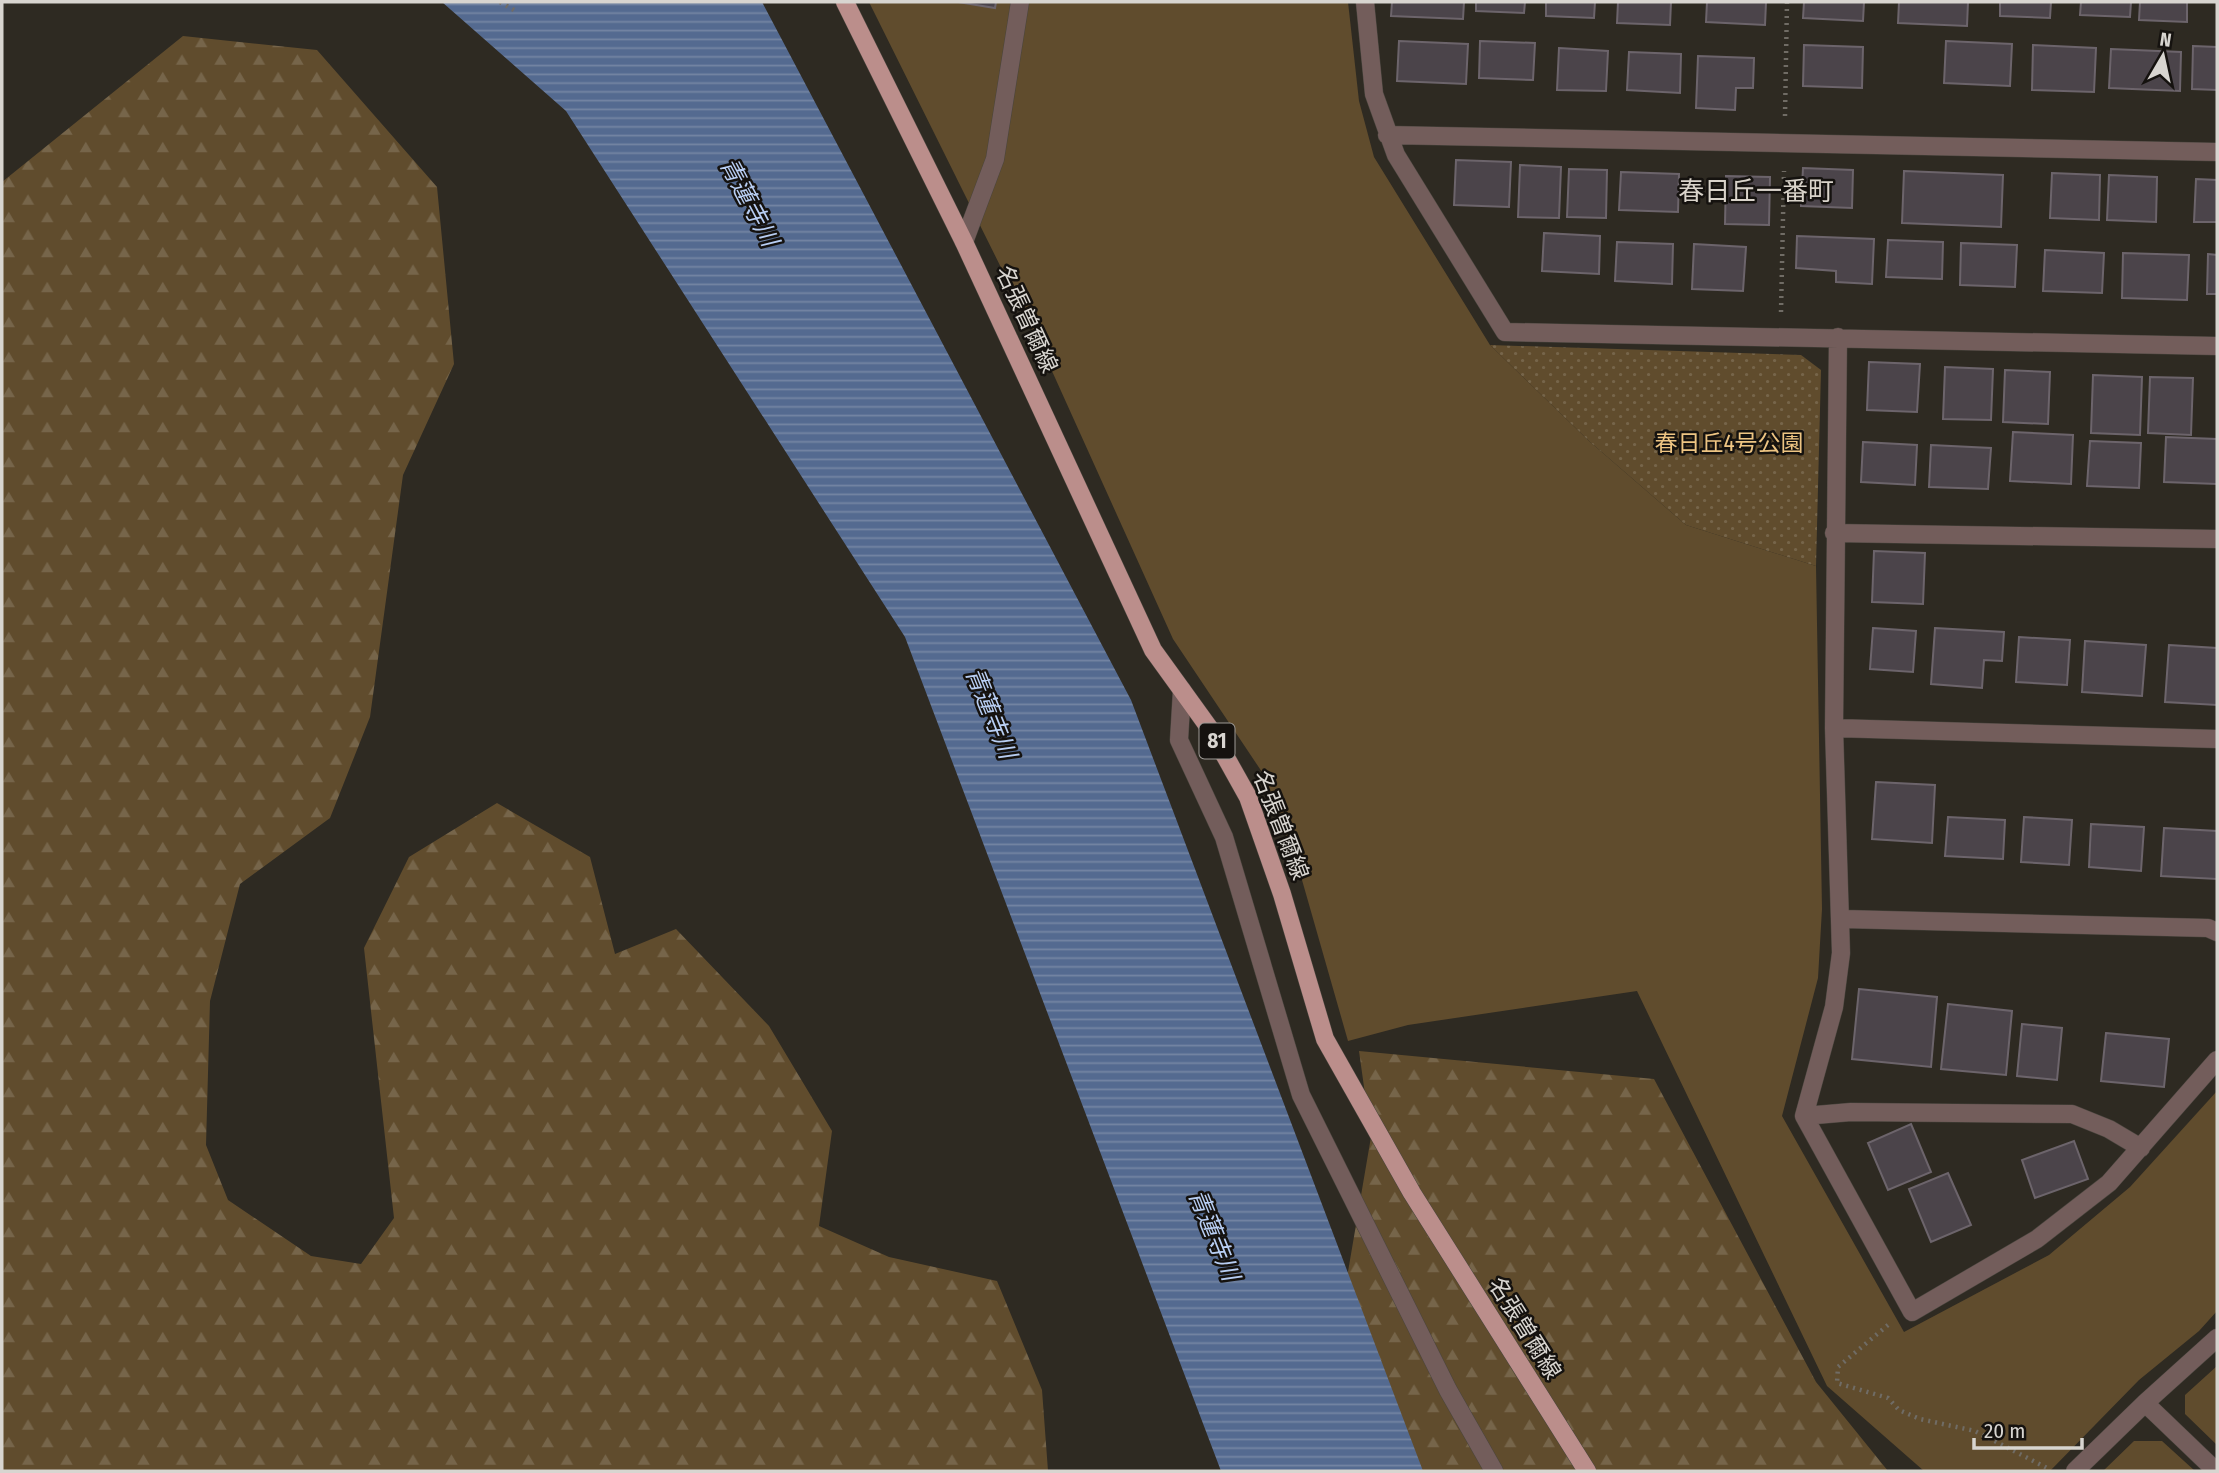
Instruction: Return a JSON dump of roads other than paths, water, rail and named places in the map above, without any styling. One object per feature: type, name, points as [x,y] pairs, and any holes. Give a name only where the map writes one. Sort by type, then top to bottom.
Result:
[{"type":"main road","name":"名張曽爾線","points":[[845,2],[964,242],[1153,650],[1210,729],[1248,797],[1282,894],[1325,1039],[1412,1193],[1587,1471]]},
{"type":"street","points":[[964,242],[995,159],[1020,2]]},
{"type":"street","points":[[1365,2],[1374,94],[1387,135],[1410,179],[1505,332],[2217,346]]},
{"type":"street","points":[[1387,135],[2217,152]]},
{"type":"street","points":[[1838,337],[1834,728],[1843,919],[1834,1007],[1804,1116],[1912,1312],[2037,1240],[2109,1182],[2217,1060]]},
{"type":"street","points":[[1834,533],[2217,538]]},
{"type":"street","points":[[1182,690],[1178,740],[1224,837],[1301,1095],[1448,1390],[1494,1471]]},
{"type":"street","points":[[1834,728],[2217,739]]},
{"type":"street","points":[[1843,919],[2208,928],[2217,932]]},
{"type":"street","points":[[1804,1116],[1852,1112],[2072,1114],[2109,1129],[2141,1148]]},
{"type":"street","points":[[2075,1471],[2217,1338]]},
{"type":"street","points":[[2145,1403],[2216,1471]]},
{"type":"water","name":"青蓮寺川","points":[[442,2],[762,2],[1131,700],[1423,1471],[1221,1471],[905,637],[566,111]]},
{"type":"district","name":"春日丘一番町","points":[[1756,191]]},
{"type":"park label","name":"春日丘4号公園","points":[[1729,443]]}]
